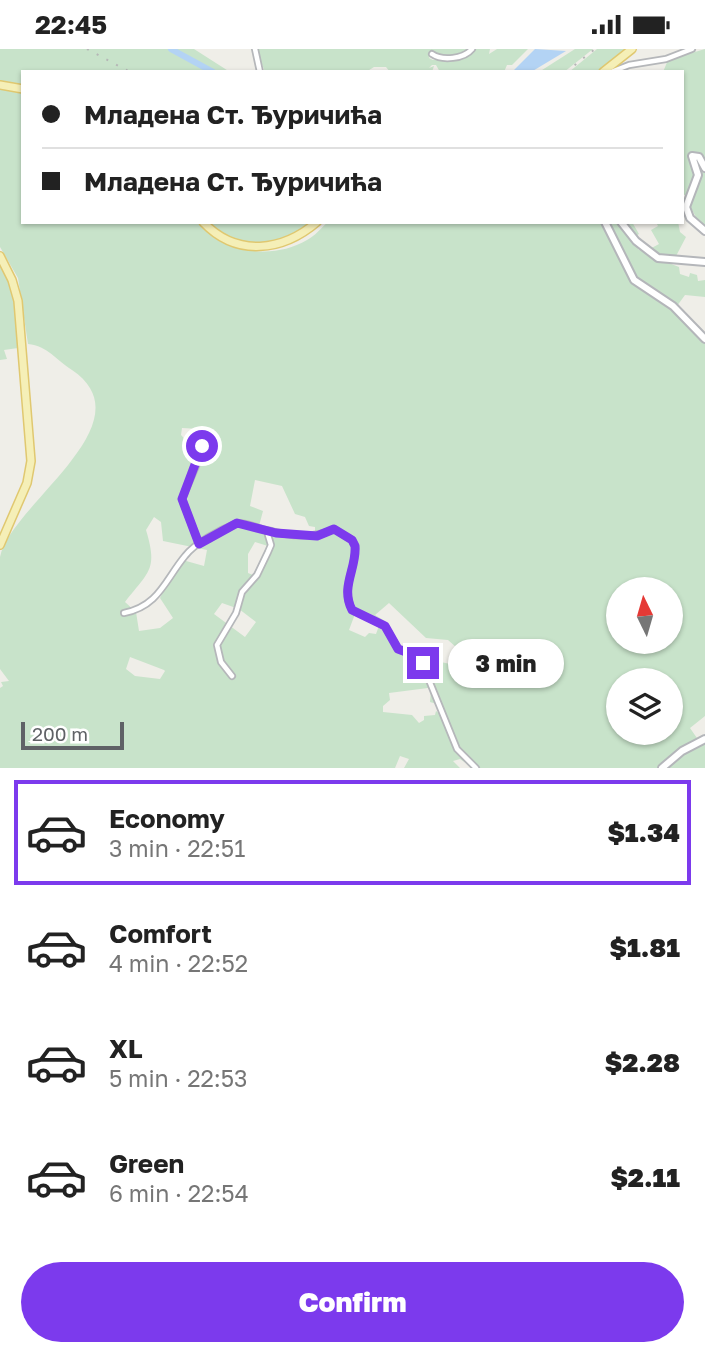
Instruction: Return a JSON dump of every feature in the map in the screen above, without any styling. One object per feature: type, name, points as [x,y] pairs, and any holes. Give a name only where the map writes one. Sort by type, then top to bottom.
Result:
[{"type":"main road","points":[[606,70],[632,49]]},
{"type":"main road","points":[[0,85],[21,89]]},
{"type":"main road","points":[[207,224],[232,242],[263,247],[286,243],[314,224]]},
{"type":"main road","points":[[0,257],[10,274],[18,300],[31,461],[27,483],[0,545]]},
{"type":"street","points":[[255,49],[260,70]]},
{"type":"street","points":[[432,54],[439,58],[463,56],[472,49]]},
{"type":"street","points":[[616,70],[629,65],[666,59],[692,49]]},
{"type":"street","points":[[705,168],[699,157],[692,156],[698,175],[686,207],[690,218],[705,231]]},
{"type":"street","points":[[606,224],[635,281],[673,306],[705,339]]},
{"type":"street","points":[[623,224],[636,241],[658,258],[705,262]]},
{"type":"street","points":[[199,436],[202,452],[182,499],[199,544]]},
{"type":"street","points":[[124,613],[142,607],[161,593],[186,554],[237,523],[271,531],[317,536],[334,529],[352,540],[356,552],[348,583],[348,600],[352,610],[380,622],[389,630],[398,649],[420,658],[457,749],[476,768]]},
{"type":"street","points":[[232,676],[221,662],[217,645],[236,613],[242,592],[257,575],[271,545],[268,535],[271,531]]},
{"type":"street","points":[[662,768],[682,751],[705,739]]},
{"type":"green space","points":[[0,49],[194,49],[227,70],[21,70],[21,224],[200,224],[234,246],[264,251],[293,246],[310,238],[326,224],[633,224],[639,234],[634,237],[623,228],[639,250],[646,251],[659,244],[651,230],[658,226],[657,224],[678,224],[680,232],[686,237],[675,258],[661,260],[679,267],[680,274],[689,277],[690,273],[697,275],[698,281],[705,280],[705,297],[685,295],[677,306],[654,293],[705,334],[705,716],[690,728],[699,741],[705,741],[705,768],[473,768],[460,759],[453,761],[460,768],[404,768],[409,759],[400,756],[395,768],[0,768],[0,688],[3,686],[1,682],[9,681],[0,669],[0,557],[9,536],[69,464],[86,439],[95,414],[92,391],[72,370],[46,350],[28,344],[18,278],[0,247]],"holes":[[[182,428],[200,429],[200,449],[193,448],[181,435]],[[255,480],[282,486],[295,514],[305,517],[309,526],[315,527],[315,534],[277,531],[259,526],[263,511],[250,506]],[[154,517],[161,522],[163,541],[207,550],[204,566],[179,559],[160,598],[173,618],[160,628],[139,631],[136,612],[125,602],[149,569],[151,554],[146,530]],[[255,542],[268,546],[253,575],[248,573],[248,554]],[[222,603],[239,609],[256,622],[245,637],[214,614]],[[389,603],[426,638],[448,640],[473,662],[470,668],[426,659],[412,649],[395,643],[385,621],[375,615]],[[355,614],[380,623],[376,634],[369,633],[365,637],[349,630]],[[130,657],[164,670],[165,671],[160,679],[135,676],[126,669]],[[428,688],[431,690],[430,702],[437,704],[442,711],[440,714],[436,711],[435,715],[424,716],[424,720],[419,723],[412,715],[383,712],[383,706],[390,700],[389,693]]]},
{"type":"green space","points":[[256,49],[471,49],[451,57],[431,52],[429,58],[433,60],[465,56],[473,49],[490,49],[489,54],[497,49],[528,49],[512,65],[507,65],[505,70],[439,70],[436,65],[432,65],[429,68],[434,66],[433,70],[388,70],[386,67],[374,67],[369,70],[264,70]]},
{"type":"green space","points":[[575,49],[593,49],[567,70],[542,70]]},
{"type":"green space","points":[[597,49],[626,49],[599,70],[571,70]]},
{"type":"green space","points":[[705,49],[705,226],[698,221],[690,206],[694,194],[684,195],[684,70],[664,70],[668,60]]},
{"type":"green space","points":[[211,224],[309,224],[300,231],[273,242],[246,242]]},
{"type":"green space","points":[[0,265],[13,294],[18,348],[4,350],[7,359],[0,360]]},
{"type":"water","points":[[535,49],[566,51],[534,70],[514,70]]},
{"type":"waterway","points":[[171,49],[209,70]]},
{"type":"railway","points":[[87,49],[126,70]]},
{"type":"railway","points":[[569,70],[595,49]]},
{"type":"route","points":[[202,446],[202,452],[182,499],[199,544],[237,523],[276,533],[299,535],[317,536],[334,529],[341,531],[352,540],[356,552],[348,583],[348,600],[352,610],[380,622],[389,630],[398,649],[417,656],[423,663]]}]
